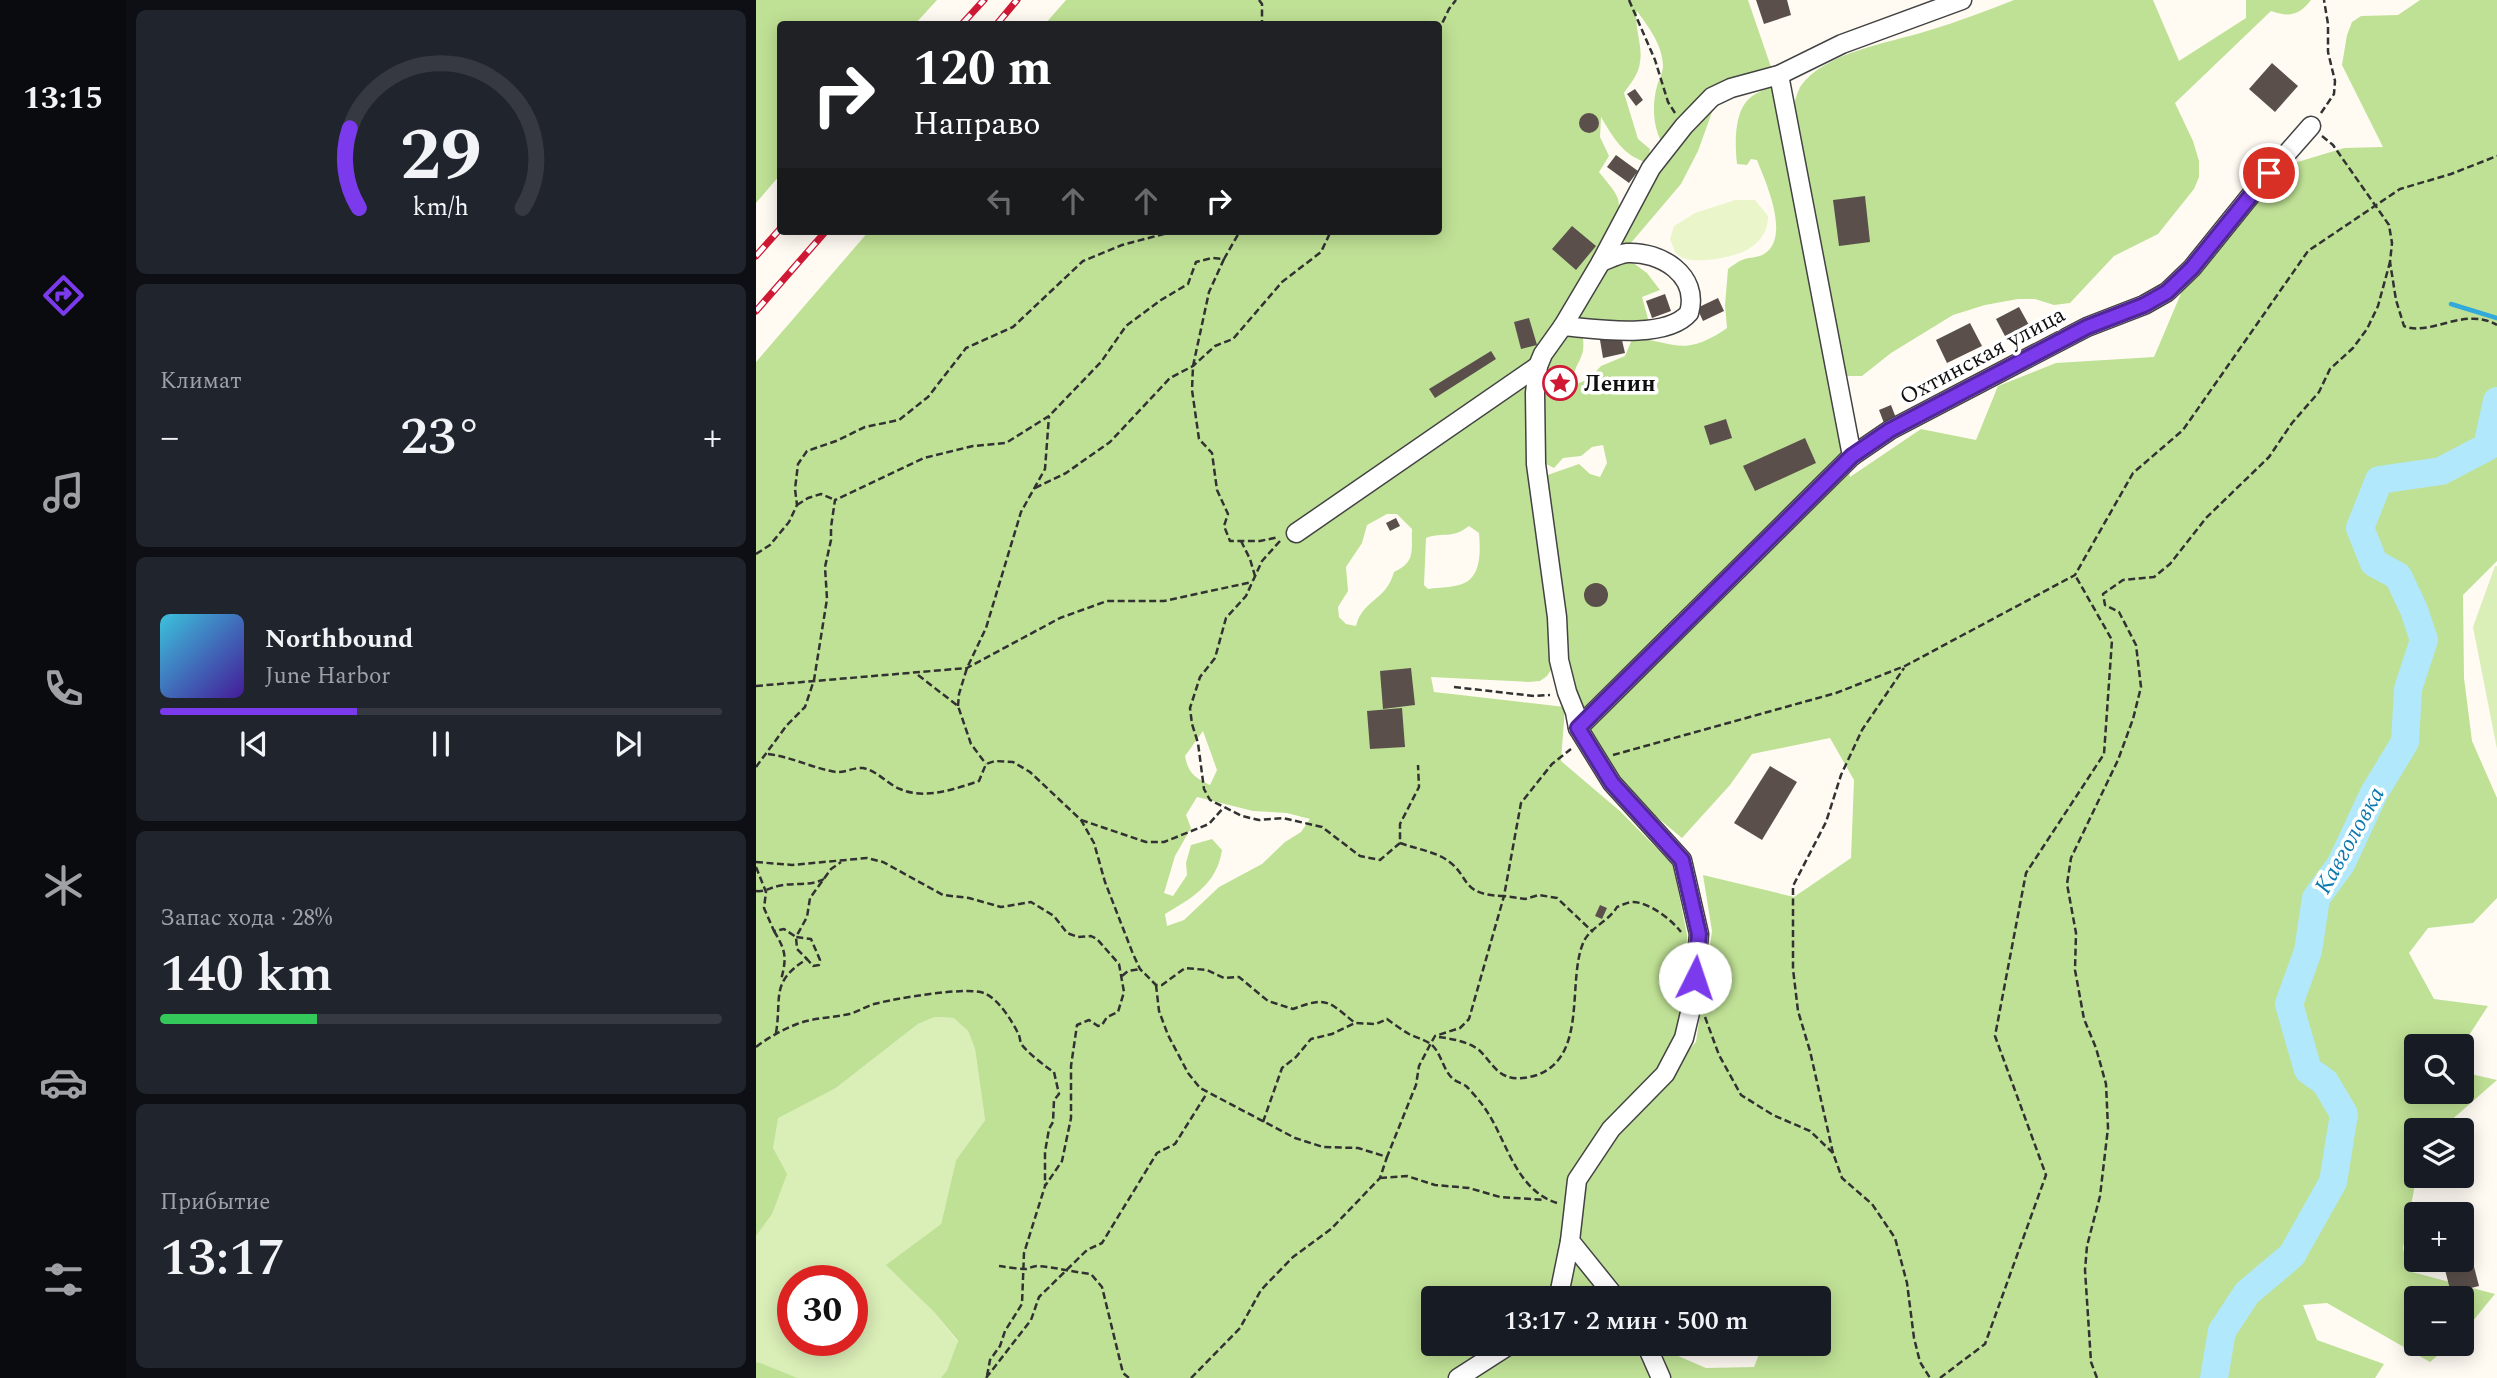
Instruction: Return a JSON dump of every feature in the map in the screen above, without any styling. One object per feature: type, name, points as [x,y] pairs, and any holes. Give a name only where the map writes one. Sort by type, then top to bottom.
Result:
[{"type":"street","points":[[1561,1286],[1570,1241],[1577,1181],[1611,1129],[1665,1074],[1684,1038],[1693,1000],[1699,934],[1682,860],[1612,783],[1581,734],[1567,692],[1559,660],[1557,617],[1536,464],[1535,393],[1538,366],[1601,262],[1651,168],[1684,126],[1712,97],[1722,91],[1779,75],[1842,44],[1962,0]]},
{"type":"street","points":[[1779,75],[1852,456]]},
{"type":"street","name":"Охтинская улица","points":[[1581,734],[1852,456],[1890,430],[2087,327],[2144,305],[2167,292],[2192,268],[2311,126]]},
{"type":"street","points":[[1563,326],[1614,330],[1653,328],[1675,324],[1689,313],[1691,299],[1685,280],[1679,271],[1668,263],[1649,255],[1627,253],[1601,262]]},
{"type":"street","points":[[1296,533],[1538,366]]},
{"type":"street","points":[[1570,1241],[1606,1286]]},
{"type":"street","points":[[1458,1378],[1492,1356]]},
{"type":"street","points":[[1651,1356],[1661,1378]]},
{"type":"path","points":[[1259,0],[1262,4],[1262,21]]},
{"type":"path","points":[[1442,24],[1456,0]]},
{"type":"path","points":[[1629,0],[1655,60],[1668,102],[1684,126]]},
{"type":"path","points":[[2097,1378],[2091,1362],[2085,1270],[2087,1246],[2100,1196],[2108,1128],[2107,1095],[2096,1048],[2084,1019],[2075,970],[2076,933],[2067,884],[2071,858],[2118,760],[2141,687],[2136,645],[2119,612],[2105,605],[2104,594],[2123,580],[2154,577],[2170,564],[2206,518],[2269,457],[2292,423],[2319,392],[2330,369],[2353,348],[2367,329],[2378,306],[2390,262],[2392,243],[2389,225],[2333,145],[2311,126],[2334,94],[2335,81],[2328,52],[2328,24],[2324,0]]},
{"type":"path","points":[[1597,759],[1836,693],[1905,666],[2075,575],[2133,473],[2183,430],[2308,251],[2400,189],[2451,174],[2497,156]]},
{"type":"path","points":[[756,554],[770,545],[789,522],[797,505],[795,489],[798,464],[807,451],[865,427],[899,420],[928,397],[966,348],[1013,327],[1083,261],[1122,245],[1160,235]]},
{"type":"path","points":[[1238,235],[1209,292],[1193,366],[1192,390],[1199,439],[1212,453],[1217,490],[1228,514],[1224,526],[1230,541],[1260,541],[1285,536],[1262,561],[1246,596],[1226,618],[1215,658],[1200,677],[1190,708],[1204,789],[1210,800],[1242,816],[1259,820],[1283,818],[1322,827],[1360,856],[1380,860],[1401,843]]},
{"type":"path","points":[[1035,488],[1066,473],[1111,442],[1170,378],[1193,366],[1215,346],[1233,339],[1282,282],[1321,252],[1329,235]]},
{"type":"path","points":[[797,505],[821,494],[835,500],[924,458],[973,446],[1006,443],[1049,416],[1101,362],[1126,326],[1188,284],[1196,262],[1212,258],[1224,259]]},
{"type":"path","points":[[2390,262],[2396,300],[2407,328],[2427,328],[2449,321],[2486,319],[2497,325]]},
{"type":"path","points":[[986,764],[971,744],[958,706],[959,694],[967,668],[986,628],[1021,512],[1045,469],[1049,416]]},
{"type":"path","points":[[756,767],[787,725],[805,707],[814,680],[827,599],[825,567],[835,500]]},
{"type":"path","points":[[1241,541],[1255,576]]},
{"type":"path","points":[[1940,1378],[1985,1343],[2046,1175],[1995,1036],[2026,873],[2104,754],[2112,640],[2075,575]]},
{"type":"path","points":[[756,686],[967,668],[1060,618],[1107,601],[1164,601],[1252,582]]},
{"type":"path","points":[[1905,666],[1862,730],[1841,775],[1826,822],[1793,886],[1793,969],[1798,1011],[1833,1153],[1842,1178],[1872,1204],[1895,1238],[1907,1283],[1914,1338],[1920,1362],[1930,1378]]},
{"type":"path","points":[[917,674],[958,706]]},
{"type":"path","points":[[1454,687],[1534,696],[1567,692]]},
{"type":"path","points":[[1191,1378],[1240,1328],[1261,1290],[1293,1257],[1331,1229],[1380,1178],[1416,1085],[1419,1066],[1431,1043],[1436,1036],[1460,1028],[1469,1019],[1504,896],[1521,803],[1552,764],[1581,734]]},
{"type":"path","points":[[766,754],[788,756],[809,766],[839,772],[862,768],[883,776],[899,789],[919,794],[952,790],[979,781],[986,764],[995,761],[1013,762],[1030,772],[1081,820],[1094,843],[1125,936],[1140,970],[1156,985],[1159,1011],[1168,1035],[1188,1073],[1200,1088],[1295,1138],[1323,1147],[1358,1148],[1387,1157]]},
{"type":"path","points":[[1401,843],[1400,824],[1419,787],[1418,765]]},
{"type":"path","points":[[1081,820],[1146,842],[1164,842],[1209,824],[1224,807]]},
{"type":"path","points":[[1401,843],[1443,858],[1472,890],[1486,896],[1525,899],[1539,895],[1557,898],[1593,932]]},
{"type":"path","points":[[756,1047],[773,1038],[776,1032],[780,982],[786,961],[785,950],[764,908],[766,891],[756,864],[792,865],[867,858],[883,862],[943,895],[969,898],[1001,907],[1031,902],[1054,916],[1068,933],[1097,939],[1119,964],[1124,992],[1118,1012],[1107,1017],[1102,1025],[1089,1020],[1077,1025],[1071,1066],[1071,1118],[1062,1161],[1045,1186],[1024,1253],[1022,1304],[1005,1331],[1000,1346],[989,1360],[986,1377]]},
{"type":"path","points":[[774,931],[784,929],[796,937],[811,939],[820,960],[819,965],[813,966],[797,949],[796,937],[807,917],[810,898],[831,869],[842,861]]},
{"type":"path","points":[[756,891],[809,884],[826,877]]},
{"type":"path","points":[[1436,1036],[1458,1040],[1478,1050],[1506,1077],[1527,1079],[1544,1072],[1557,1061],[1569,1039],[1574,1019],[1579,957],[1585,939],[1611,917],[1617,907],[1632,901],[1645,904],[1676,926],[1697,957]]},
{"type":"path","points":[[780,982],[796,965],[807,959]]},
{"type":"path","points":[[1156,985],[1162,985],[1185,968],[1207,970],[1224,978],[1239,977],[1268,1001],[1293,1009],[1316,1001],[1326,1002],[1355,1023]]},
{"type":"path","points":[[1122,976],[1128,971],[1140,970]]},
{"type":"path","points":[[776,1032],[812,1020],[846,1015],[874,1004],[946,992],[972,990],[985,993],[1010,1018],[1022,1046],[1043,1066],[1054,1072],[1059,1094],[1054,1100],[1053,1122],[1045,1152],[1045,1186]]},
{"type":"path","points":[[1693,1000],[1709,1022],[1719,1055],[1741,1095],[1773,1115],[1810,1131],[1833,1153]]},
{"type":"path","points":[[1263,1122],[1282,1068],[1296,1057],[1311,1039],[1332,1034],[1355,1023],[1376,1024],[1387,1019],[1410,1034],[1431,1043],[1454,1081],[1464,1084],[1485,1107],[1516,1168],[1531,1187],[1547,1200]]},
{"type":"path","points":[[986,1377],[1031,1320],[1039,1297],[1087,1250],[1102,1243],[1157,1153],[1175,1144],[1207,1093]]},
{"type":"path","points":[[1380,1178],[1407,1176],[1435,1185],[1469,1188],[1500,1197],[1547,1200],[1560,1204]]},
{"type":"path","points":[[999,1266],[1057,1267],[1066,1271],[1091,1274],[1102,1287],[1123,1373],[1129,1378]]},
{"type":"green space","points":[[756,0],[937,0],[918,21],[777,21],[777,178],[756,203]]},
{"type":"green space","points":[[1066,0],[1748,0],[1772,70],[1760,84],[1733,90],[1716,101],[1698,151],[1681,184],[1630,244],[1610,253],[1648,184],[1670,153],[1660,139],[1654,113],[1655,95],[1663,68],[1662,57],[1654,36],[1637,11],[1640,62],[1636,75],[1624,93],[1638,139],[1650,149],[1648,163],[1625,151],[1601,117],[1600,137],[1609,156],[1599,172],[1617,196],[1619,208],[1610,239],[1589,276],[1608,266],[1632,262],[1647,273],[1660,290],[1642,297],[1650,326],[1621,328],[1570,323],[1566,319],[1535,367],[1530,392],[1529,431],[1555,617],[1557,661],[1540,681],[1431,677],[1434,692],[1565,707],[1561,761],[1621,812],[1673,865],[1687,935],[1684,1005],[1666,1073],[1696,1042],[1712,931],[1703,875],[1794,897],[1851,858],[1854,780],[1830,738],[1752,754],[1730,785],[1682,838],[1629,794],[1580,729],[1580,713],[1561,660],[1559,616],[1542,477],[1579,464],[1590,474],[1600,477],[1607,463],[1603,445],[1592,447],[1581,456],[1563,458],[1554,468],[1540,461],[1540,367],[1544,355],[1563,327],[1582,329],[1583,351],[1575,373],[1577,384],[1590,378],[1601,366],[1625,356],[1633,337],[1680,346],[1701,342],[1727,328],[1725,305],[1728,269],[1742,260],[1764,254],[1772,246],[1776,235],[1774,209],[1757,160],[1751,159],[1747,165],[1737,164],[1737,123],[1742,108],[1749,99],[1776,85],[1850,477],[1921,429],[1976,440],[1998,386],[2056,363],[2154,357],[2182,291],[2284,166],[2344,148],[2383,147],[2342,65],[2352,22],[2361,16],[2398,15],[2420,0],[2497,0],[2497,561],[2463,595],[2464,678],[2472,741],[2497,798],[2497,898],[2473,923],[2428,928],[2409,953],[2434,999],[2488,1006],[2470,1034],[2404,1034],[2404,1104],[2470,1104],[2454,1118],[2404,1118],[2404,1188],[2414,1188],[2412,1202],[2404,1202],[2404,1272],[2465,1286],[2404,1286],[2404,1347],[2327,1303],[2303,1305],[2317,1340],[2384,1364],[2375,1378],[1671,1378],[1660,1356],[1678,1356],[1706,1368],[1754,1367],[1758,1356],[1831,1356],[1831,1286],[1608,1286],[1571,1240],[1574,1207],[1569,1242],[1604,1286],[1421,1286],[1421,1356],[1644,1356],[1653,1378],[941,1378],[947,1370],[958,1341],[934,1312],[886,1265],[941,1224],[956,1160],[985,1120],[975,1049],[968,1031],[954,1018],[935,1017],[918,1024],[836,1088],[778,1118],[773,1148],[787,1174],[772,1214],[756,1236],[756,362],[866,235],[1442,235],[1442,21],[1048,21]],"holes":[[[1387,514],[1397,514],[1412,529],[1409,560],[1394,572],[1386,589],[1364,610],[1356,626],[1346,624],[1339,617],[1338,607],[1348,591],[1346,567],[1362,543],[1367,525]],[[1469,526],[1479,533],[1479,558],[1473,577],[1454,586],[1428,589],[1424,585],[1426,538],[1452,534]],[[1203,731],[1217,770],[1210,785],[1200,780],[1188,767],[1185,756]],[[1197,797],[1253,811],[1287,813],[1310,819],[1301,832],[1285,842],[1262,864],[1219,887],[1184,920],[1167,926],[1165,914],[1202,889],[1215,872],[1222,850],[1212,839],[1191,845],[1186,863],[1187,875],[1173,896],[1164,893],[1175,856],[1191,828],[1186,815]]]},
{"type":"green space","points":[[2014,0],[2153,0],[2179,61],[2246,18],[2246,0],[2311,0],[2293,14],[2271,11],[2175,103],[2193,141],[2199,161],[2199,177],[2194,189],[2158,234],[2114,256],[2070,303],[2054,305],[2035,299],[2018,299],[1953,315],[1891,353],[1862,376],[1846,376],[1841,372],[1792,113],[1800,87],[1825,65],[1858,50],[1949,24]]},
{"type":"green space","points":[[1735,200],[1755,200],[1768,216],[1764,234],[1758,242],[1744,251],[1713,259],[1691,260],[1677,254],[1670,239],[1674,226],[1695,213]]},
{"type":"green space","points":[[2497,566],[2497,749],[2473,627]]},
{"type":"green space","points":[[935,1017],[955,1018],[968,1031],[975,1049],[985,1120],[956,1160],[941,1224],[887,1265],[934,1312],[958,1342],[941,1378],[798,1378],[756,1362],[756,1128],[836,1088],[918,1024]]},
{"type":"green space","points":[[2474,1075],[2497,1080],[2474,1100]]},
{"type":"green space","points":[[2474,1288],[2495,1294],[2474,1319]]},
{"type":"green space","points":[[2420,1356],[2437,1356],[2430,1362]]},
{"type":"green space","points":[[756,1362],[760,1363],[798,1378],[756,1378]]},
{"type":"building","points":[[1756,0],[1787,0],[1791,15],[1764,24]]},
{"type":"building","points":[[2272,63],[2298,86],[2275,112],[2249,89]]},
{"type":"building","points":[[1635,89],[1643,100],[1636,106],[1627,94]]},
{"type":"building","points":[[1585,113],[1593,113],[1599,123],[1593,133],[1585,133],[1579,127],[1579,119]]},
{"type":"building","points":[[1616,155],[1638,171],[1629,183],[1607,167]]},
{"type":"building","points":[[1865,196],[1870,242],[1839,246],[1833,200]]},
{"type":"building","points":[[1572,226],[1596,246],[1576,270],[1552,249]]},
{"type":"building","points":[[1665,294],[1671,311],[1652,318],[1646,301]]},
{"type":"building","points":[[1718,298],[1724,311],[1703,321],[1697,308]]},
{"type":"building","points":[[2019,307],[2029,325],[2006,338],[1996,319]]},
{"type":"building","points":[[1529,318],[1537,345],[1521,349],[1514,322]]},
{"type":"building","points":[[1970,323],[1982,346],[1947,363],[1936,340]]},
{"type":"building","points":[[1621,336],[1625,353],[1603,358],[1600,340]]},
{"type":"building","points":[[1491,351],[1496,359],[1435,398],[1429,389]]},
{"type":"building","points":[[1891,405],[1896,418],[1884,423],[1879,410]]},
{"type":"building","points":[[1726,419],[1732,438],[1710,445],[1704,426]]},
{"type":"building","points":[[1805,438],[1816,463],[1755,491],[1743,466]]},
{"type":"building","points":[[1396,518],[1400,526],[1390,531],[1386,523]]},
{"type":"building","points":[[1596,583],[1605,586],[1608,595],[1605,604],[1596,607],[1587,604],[1584,595],[1587,586]]},
{"type":"building","points":[[1411,668],[1415,705],[1383,709],[1380,671]]},
{"type":"building","points":[[1402,708],[1405,747],[1370,749],[1367,711]]},
{"type":"building","points":[[1770,766],[1797,782],[1762,840],[1734,823]]},
{"type":"building","points":[[1600,905],[1607,908],[1602,919],[1595,916]]},
{"type":"building","points":[[2474,1267],[2479,1286],[2449,1286],[2446,1272],[2474,1272]]},
{"type":"waterway","points":[[2451,304],[2497,318]]},
{"type":"waterway","name":"Кавголовка","points":[[2214,1378],[2222,1331],[2247,1293],[2292,1255],[2333,1182],[2344,1114],[2325,1082],[2308,1070],[2289,1004],[2308,951],[2316,898],[2341,864],[2374,793],[2405,742],[2408,689],[2424,640],[2398,576],[2374,563],[2360,528],[2379,480],[2441,471],[2487,447],[2497,401]]},
{"type":"railway","points":[[965,21],[984,0]]},
{"type":"railway","points":[[1000,21],[1017,0]]},
{"type":"railway","points":[[756,256],[777,232]]},
{"type":"railway","points":[[756,311],[822,235]]},
{"type":"place","name":"Ленин","points":[[1560,383]]},
{"type":"route","points":[[1695,978],[1699,934],[1682,860],[1612,783],[1578,728],[1852,456],[1890,430],[2087,327],[2144,305],[2167,292],[2192,268],[2269,173]]}]
